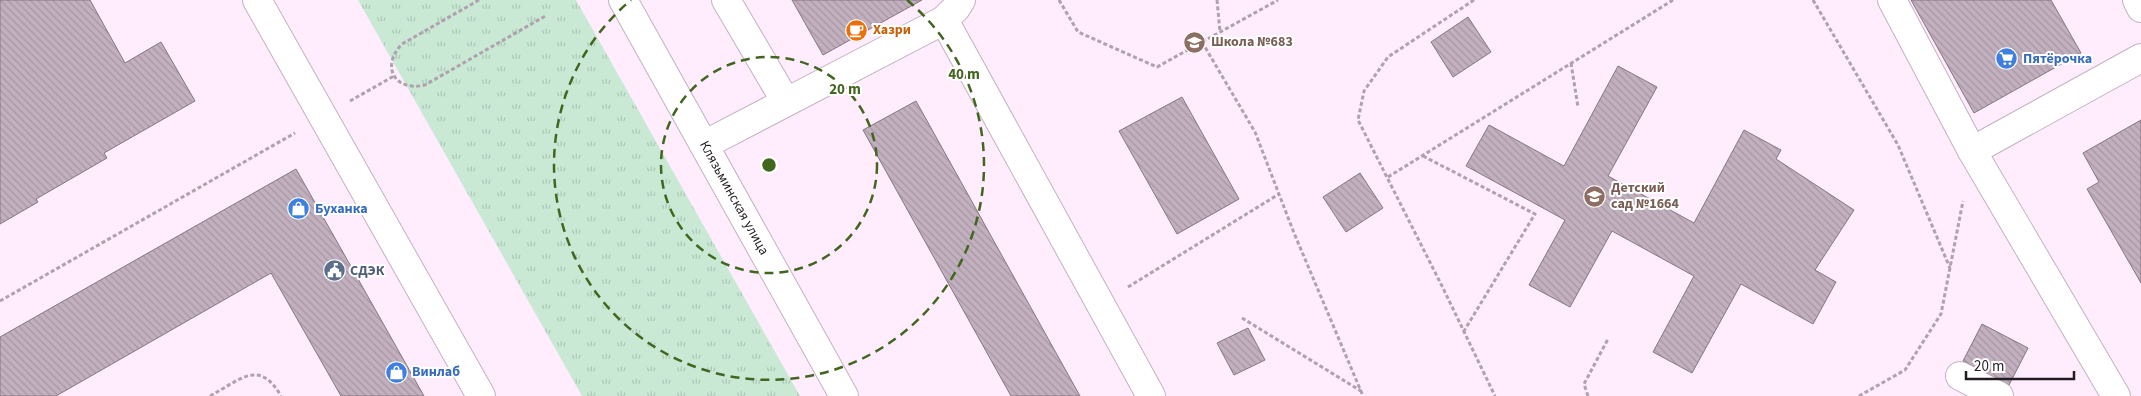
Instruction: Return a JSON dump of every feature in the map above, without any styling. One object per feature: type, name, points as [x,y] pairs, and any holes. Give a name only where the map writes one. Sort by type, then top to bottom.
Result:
[{"type":"street","points":[[257,0],[481,396]]},
{"type":"street","name":"Клязьминская улица","points":[[623,0],[844,396]]},
{"type":"street","points":[[726,0],[786,102]]},
{"type":"street","points":[[1892,0],[1972,151],[2116,396]]},
{"type":"street","points":[[2137,0],[2141,8]]},
{"type":"street","points":[[704,145],[952,10],[1100,304],[1151,396]]},
{"type":"street","points":[[1972,151],[2141,58]]},
{"type":"street","points":[[1960,376],[1999,396]]},
{"type":"path","points":[[480,0],[402,44],[392,58],[391,64],[394,76],[402,84],[413,88],[425,85],[547,15]]},
{"type":"path","points":[[1059,0],[1078,32],[1157,67],[1278,0]]},
{"type":"path","points":[[1217,0],[1220,32]]},
{"type":"path","points":[[1474,0],[1388,57],[1364,91],[1358,120],[1388,177],[1495,396]]},
{"type":"path","points":[[1388,177],[1673,0]]},
{"type":"path","points":[[1812,0],[1898,144],[1950,268]]},
{"type":"path","points":[[1202,42],[1255,132],[1363,396]]},
{"type":"path","points":[[1571,63],[1578,107]]},
{"type":"path","points":[[0,301],[394,76]]},
{"type":"path","points":[[1422,156],[1535,214],[1464,331]]},
{"type":"path","points":[[1100,304],[1279,194]]},
{"type":"path","points":[[1859,396],[1905,370],[1941,314],[1963,200]]},
{"type":"path","points":[[1242,318],[1361,392]]},
{"type":"path","points":[[1588,396],[1584,384],[1608,339]]},
{"type":"path","points":[[210,396],[245,376],[256,374],[265,376],[270,380],[281,396]]},
{"type":"green space","points":[[358,0],[576,0],[800,396],[582,396]]},
{"type":"building","points":[[0,0],[90,0],[125,63],[161,42],[195,101],[104,153],[107,158],[36,199],[38,202],[0,224]]},
{"type":"building","points":[[792,0],[922,0],[823,55]]},
{"type":"building","name":"Пятёрочка","points":[[1911,0],[2051,0],[2081,53],[1974,113]]},
{"type":"building","points":[[1468,17],[1491,52],[1453,77],[1431,42]]},
{"type":"building","points":[[1618,66],[1657,87],[1608,176],[1694,223],[1744,130],[1781,150],[1776,159],[1854,210],[1815,270],[1836,282],[1813,324],[1741,284],[1692,373],[1653,352],[1694,276],[1612,231],[1570,307],[1529,285],[1565,220],[1466,166],[1489,125],[1564,166]]},
{"type":"building","points":[[1182,97],[1239,199],[1177,234],[1119,131]]},
{"type":"building","points":[[916,101],[1080,396],[1011,396],[863,130]]},
{"type":"building","points":[[2141,120],[2141,283],[2087,189],[2099,182],[2083,153]]},
{"type":"building","points":[[296,169],[424,396],[341,396],[271,273],[56,396],[0,396],[0,337]]},
{"type":"building","points":[[1360,173],[1383,208],[1346,232],[1323,197]]},
{"type":"building","points":[[1982,324],[2028,348],[2009,385],[1963,361]]},
{"type":"building","points":[[1248,328],[1265,360],[1234,375],[1217,343]]},
{"type":"place","name":"Хазри","points":[[857,30]]},
{"type":"place","name":"Школа №683","points":[[1195,42]]},
{"type":"place","name":"Пятёрочка","points":[[2007,59]]},
{"type":"place","name":"Детский сад №1664","points":[[1595,196]]},
{"type":"place","name":"Буханка","points":[[299,209]]},
{"type":"place","name":"СДЭК","points":[[334,271]]},
{"type":"place","name":"Винлаб","points":[[396,372]]}]
